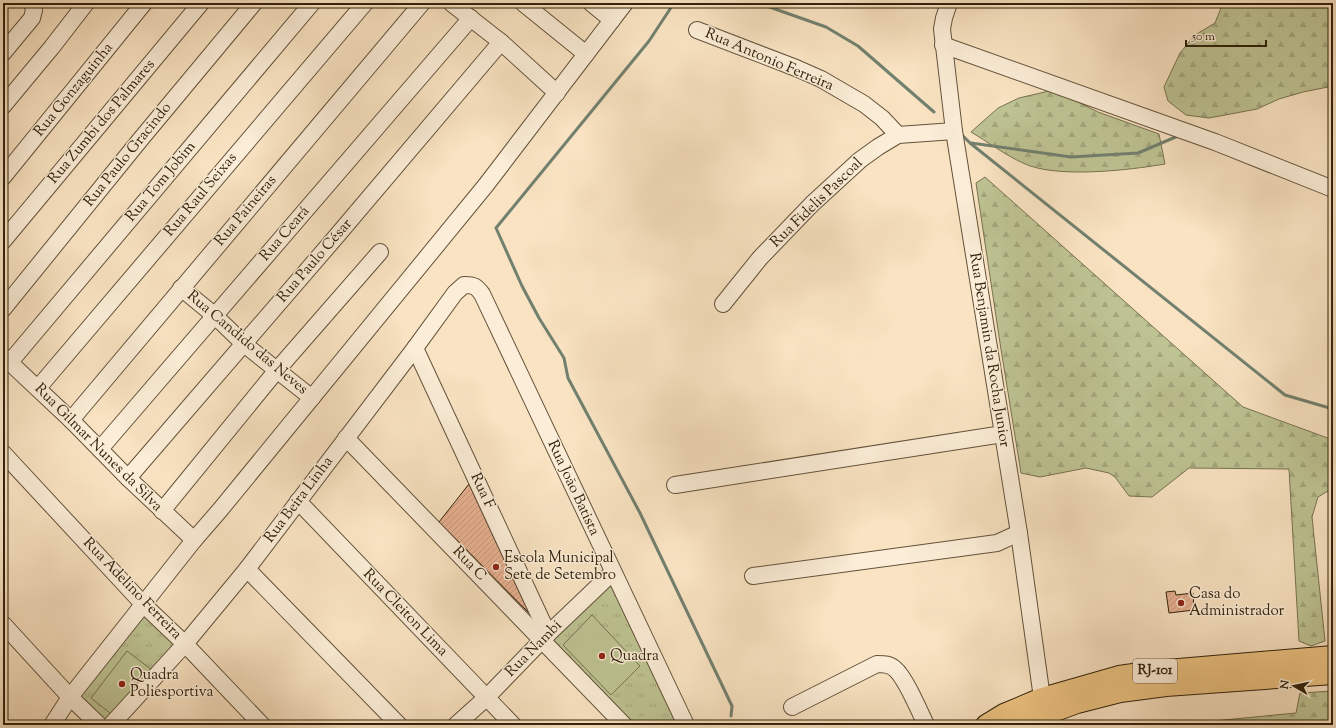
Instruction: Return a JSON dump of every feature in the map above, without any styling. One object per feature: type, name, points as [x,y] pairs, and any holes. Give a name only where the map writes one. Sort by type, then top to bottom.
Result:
[{"type":"main road","name":"RJ-101","points":[[1035,716],[1119,676],[1155,671],[1333,656]]},
{"type":"main road","name":"RJ-101","points":[[986,725],[1004,714],[1035,716],[1120,692],[1166,686],[1333,674]]},
{"type":"street","points":[[3,106],[86,3]]},
{"type":"street","name":"Rua Gonzaguinha","points":[[3,177],[144,3]]},
{"type":"street","name":"Rua Zumbi dos Palmares","points":[[3,241],[201,3]]},
{"type":"street","name":"Rua Paulo Gracindo","points":[[3,309],[140,140],[254,3]]},
{"type":"street","name":"Rua Tom Jobim","points":[[6,359],[312,3]]},
{"type":"street","name":"Rua Raul Seixas","points":[[38,388],[65,354],[365,3]]},
{"type":"street","name":"Rua Paineiras","points":[[71,420],[422,3]]},
{"type":"street","points":[[451,3],[501,42],[557,93]]},
{"type":"street","points":[[523,3],[586,54]]},
{"type":"street","points":[[591,3],[612,20]]},
{"type":"street","points":[[52,725],[70,697],[194,540],[225,505],[486,185],[625,3]]},
{"type":"street","name":"Rua Benjamin da Rocha Junior","points":[[949,3],[942,29],[943,45],[954,131],[1019,533],[1035,716]]},
{"type":"street","points":[[3,53],[32,10]]},
{"type":"street","name":"Rua Ceará","points":[[100,449],[471,18]]},
{"type":"street","name":"Rua Antonio Ferreira","points":[[697,30],[796,68],[827,83],[864,104],[882,118],[898,135]]},
{"type":"street","name":"Rua Paulo César","points":[[128,478],[501,42]]},
{"type":"street","points":[[943,45],[1207,140],[1333,189]]},
{"type":"street","name":"Rua Fidelis Pascoal","points":[[723,304],[760,258],[837,180],[860,160],[898,135],[954,131]]},
{"type":"street","points":[[162,511],[277,370],[380,252]]},
{"type":"street","name":"Rua Beira Linha","points":[[111,725],[185,644],[247,569],[455,293],[464,285],[473,285],[477,287],[482,294]]},
{"type":"street","name":"Rua Candido das Neves","points":[[181,288],[214,315],[244,344],[312,398]]},
{"type":"street","name":"Rua Joāo Batista","points":[[482,294],[612,572],[686,725]]},
{"type":"street","name":"Rua F","points":[[415,348],[545,637]]},
{"type":"street","name":"Rua Gilmar Nunes da Silva","points":[[6,359],[38,388],[128,478],[194,540]]},
{"type":"street","points":[[675,485],[1003,434]]},
{"type":"street","name":"Rua C","points":[[346,438],[545,637],[624,725]]},
{"type":"street","name":"Rua Adelino Ferreira","points":[[3,453],[144,604],[185,644],[262,725]]},
{"type":"street","name":"Rua Cleiton Lima","points":[[298,501],[513,725]]},
{"type":"street","points":[[753,576],[997,542],[1019,533]]},
{"type":"street","points":[[997,542],[1021,553]]},
{"type":"street","points":[[247,569],[399,725]]},
{"type":"street","name":"Rua Nambi","points":[[456,725],[486,698],[545,637],[612,572]]},
{"type":"street","points":[[3,624],[70,697],[99,725]]},
{"type":"street","points":[[792,707],[877,664],[886,664],[895,668],[901,676],[926,725]]},
{"type":"green space","points":[[1223,3],[1333,3],[1333,86],[1279,99],[1257,109],[1209,118],[1186,115],[1168,101],[1164,87],[1180,53],[1195,35],[1215,23]]},
{"type":"green space","points":[[1049,91],[1076,101],[1098,112],[1159,134],[1165,164],[1113,171],[1054,171],[1037,168],[1016,160],[971,132],[998,108],[1019,98]]},
{"type":"green space","points":[[985,177],[1243,407],[1333,440],[1333,488],[1318,497],[1312,517],[1325,641],[1311,646],[1299,641],[1289,469],[1189,468],[1152,497],[1129,496],[1115,477],[1109,473],[1086,468],[1040,477],[1021,473],[976,183]]},
{"type":"green space","points":[[613,574],[684,725],[627,725],[547,640]]},
{"type":"green space","points":[[142,607],[181,643],[110,725],[74,697]]},
{"type":"green space","name":"Quadra","points":[[592,615],[640,666],[611,695],[563,645]]},
{"type":"green space","name":"Quadra Poliesportiva","points":[[127,651],[152,670],[115,717],[91,698]]},
{"type":"green space","points":[[1333,691],[1333,725],[1172,725],[1296,713],[1300,693]]},
{"type":"building","name":"Escola Municipal Sete de Setembro","points":[[469,484],[529,613],[439,522]]},
{"type":"building","name":"Casa do Administrador","points":[[1175,591],[1176,595],[1193,593],[1194,610],[1169,613],[1166,592]]},
{"type":"waterway","points":[[674,3],[649,41],[496,228],[522,286],[539,318],[564,358],[568,378],[640,513],[732,706],[731,716]]},
{"type":"waterway","points":[[758,3],[826,27],[858,46],[934,112]]},
{"type":"waterway","points":[[961,134],[970,143],[1285,395],[1333,409]]},
{"type":"waterway","points":[[971,143],[1071,157],[1138,153],[1178,136]]},
{"type":"place","name":"Escola Municipal Sete de Setembro","points":[[496,567]]},
{"type":"place","name":"Casa do Administrador","points":[[1181,603]]},
{"type":"place","name":"Quadra","points":[[602,656]]},
{"type":"place","name":"Quadra Poliesportiva","points":[[122,684]]}]
